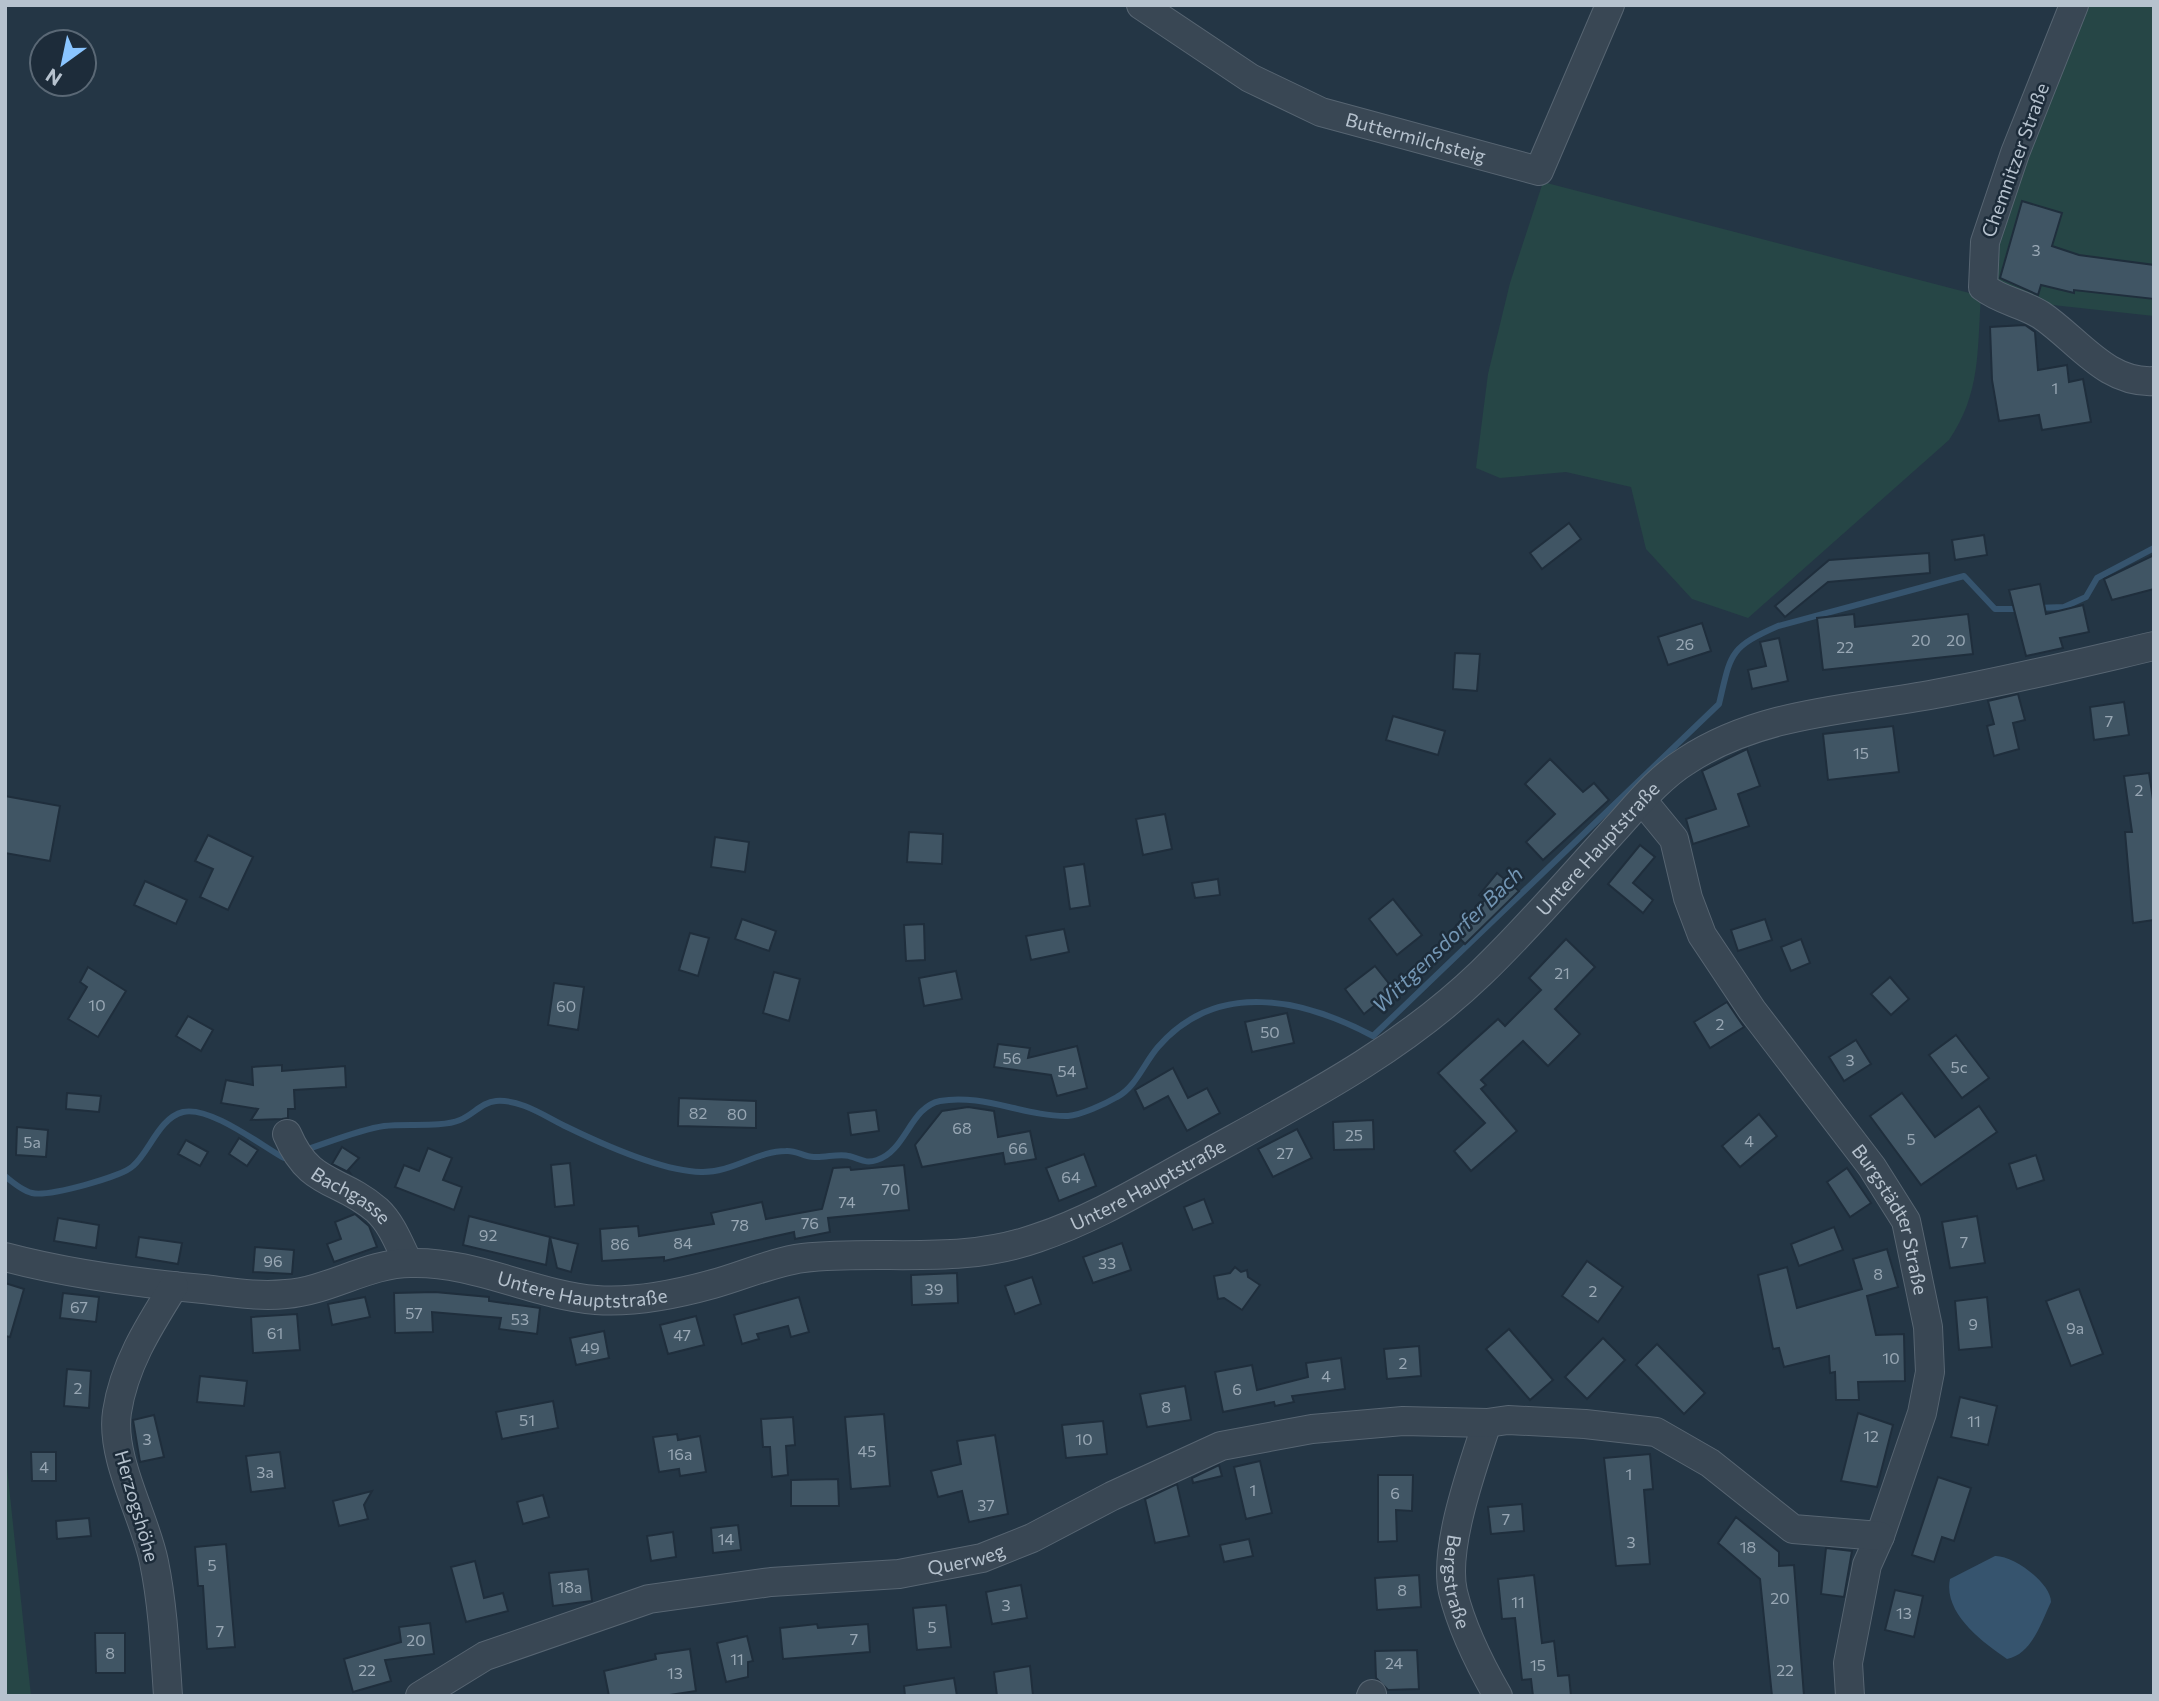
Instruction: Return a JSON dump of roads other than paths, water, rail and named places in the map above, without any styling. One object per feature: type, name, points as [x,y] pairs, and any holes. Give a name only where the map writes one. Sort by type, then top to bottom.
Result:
[{"type":"street","name":"Buttermilchsteig","points":[[1142,5],[1250,78],[1321,112],[1539,171],[1610,5]]},
{"type":"street","name":"Chemnitzer Straße","points":[[2074,5],[2015,153],[1984,242],[1983,287],[1997,299],[2038,313],[2115,376],[2136,382],[2154,382]]},
{"type":"street","name":"Untere Hauptstraße","points":[[5,1257],[40,1266],[174,1286],[280,1295],[311,1291],[408,1262],[482,1274],[595,1300],[621,1299],[716,1284],[796,1259],[867,1255],[939,1257],[982,1253],[1034,1240],[1089,1218],[1140,1192],[1349,1076],[1403,1040],[1483,971],[1642,800],[1680,764],[1718,743],[1777,721],[1933,695],[2154,646]]},
{"type":"street","name":"Burgstädter Straße","points":[[1642,800],[1674,839],[1688,898],[1702,935],[1752,1010],[1872,1167],[1906,1220],[1928,1327],[1930,1372],[1922,1413],[1880,1536],[1867,1565],[1848,1663],[1850,1696]]},
{"type":"street","name":"Bachgasse","points":[[293,1148],[321,1180],[359,1198],[377,1211],[391,1228],[408,1262]]},
{"type":"street","name":"Herzogshöhe","points":[[168,1696],[162,1615],[154,1560],[118,1444],[116,1416],[122,1389],[138,1346],[174,1286]]},
{"type":"street","name":"Querweg","points":[[420,1696],[485,1656],[649,1599],[771,1582],[899,1574],[982,1558],[1032,1538],[1112,1496],[1221,1446],[1312,1429],[1403,1422],[1498,1421],[1585,1423],[1656,1432],[1710,1463],[1793,1529],[1880,1536]]},
{"type":"street","name":"Bergstraße","points":[[1498,1421],[1468,1481],[1454,1538],[1452,1589],[1474,1653],[1498,1696]]},
{"type":"water","points":[[1995,1556],[2011,1560],[2030,1572],[2045,1587],[2051,1602],[2029,1644],[2016,1656],[2007,1659],[1966,1625],[1958,1615],[1949,1592],[1950,1579]]},
{"type":"waterway","name":"Wittgensdorfer Bach","points":[[2036,608],[2064,607],[2086,597],[2097,578],[2154,548]]},
{"type":"waterway","name":"Wittgensdorfer Bach","points":[[305,1150],[384,1126],[452,1122],[465,1118],[486,1104],[505,1101],[533,1110],[615,1149],[685,1171],[723,1169],[765,1154],[786,1151],[814,1157],[845,1155],[869,1161],[887,1155],[922,1111],[940,1101],[972,1100],[1036,1113],[1068,1116],[1100,1106],[1124,1093],[1158,1047],[1181,1025],[1207,1011],[1233,1004],[1261,1002],[1290,1005],[1346,1023],[1373,1036],[1719,704],[1734,654],[1749,640],[1778,626],[1964,576],[1995,609],[2022,609]]},
{"type":"waterway","name":"Wittgensdorfer Bach","points":[[5,1176],[25,1190],[40,1193],[68,1189],[115,1175],[133,1166],[167,1121],[183,1112],[194,1112],[220,1120],[284,1158],[288,1156]]}]
